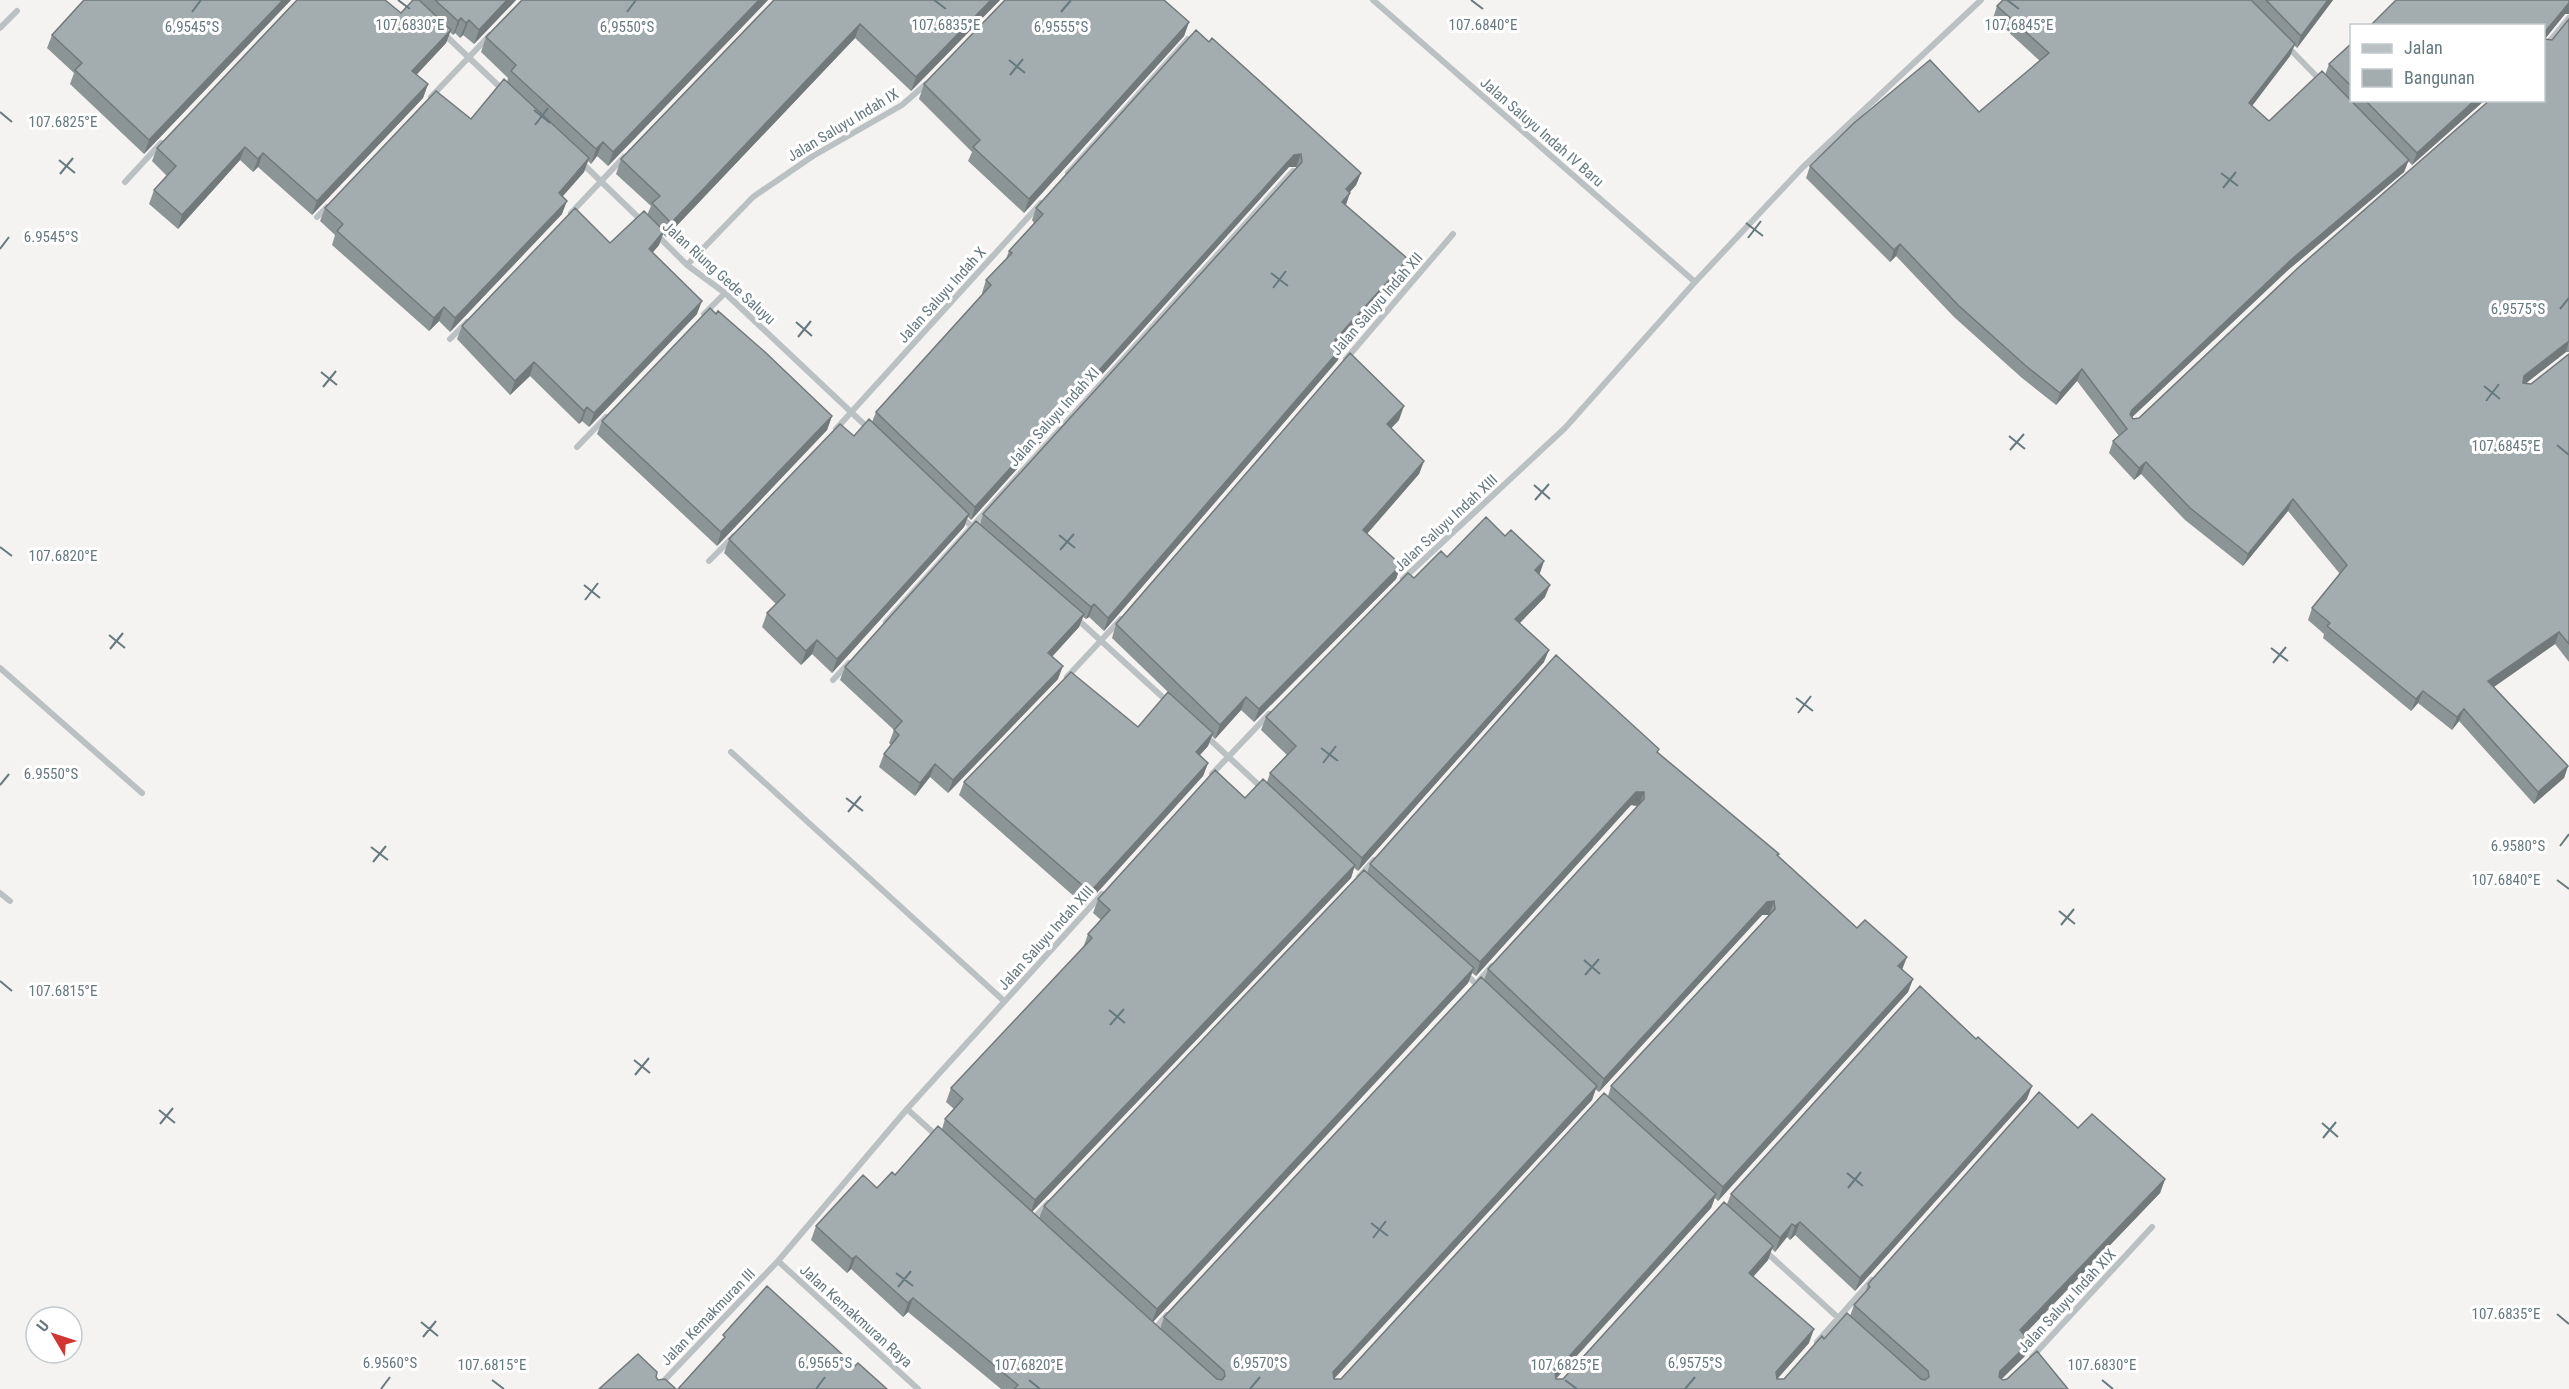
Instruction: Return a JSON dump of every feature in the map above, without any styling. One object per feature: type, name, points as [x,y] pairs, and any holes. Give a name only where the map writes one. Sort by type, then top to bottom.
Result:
[{"type":"street","name":"Jalan Saluyu Indah IV Baru","points":[[1373,0],[1695,282]]},
{"type":"street","name":"Jalan Saluyu Indah XIII","points":[[1395,588],[1565,428],[1695,282],[1803,167],[1981,0]]},
{"type":"street","points":[[0,28],[17,11]]},
{"type":"street","points":[[2545,47],[2569,18]]},
{"type":"street","points":[[438,29],[510,96]]},
{"type":"street","points":[[429,99],[492,33]]},
{"type":"street","points":[[1060,181],[1188,39]]},
{"type":"street","points":[[2282,41],[2331,90]]},
{"type":"street","name":"Jalan Saluyu Indah IX","points":[[687,266],[753,197],[813,156],[902,105],[934,76]]},
{"type":"street","points":[[124,182],[166,138]]},
{"type":"street","points":[[562,222],[627,155]]},
{"type":"street","name":"Jalan Riung Gede Saluyu","points":[[577,158],[687,266],[725,293],[878,437]]},
{"type":"street","name":"Jalan Saluyu Indah XI","points":[[879,629],[1293,171]]},
{"type":"street","name":"Jalan Saluyu Indah X","points":[[829,437],[1044,199]]},
{"type":"street","points":[[318,217],[333,200]]},
{"type":"street","name":"Jalan Saluyu Indah XII","points":[[1344,361],[1453,234]]},
{"type":"street","points":[[700,318],[725,293]]},
{"type":"street","points":[[450,339],[474,314]]},
{"type":"street","points":[[577,447],[610,412]]},
{"type":"street","points":[[954,510],[980,534]]},
{"type":"street","points":[[709,561],[741,528]]},
{"type":"street","points":[[1067,609],[1177,711]]},
{"type":"street","points":[[1061,683],[1125,615]]},
{"type":"street","points":[[833,680],[856,654]]},
{"type":"street","points":[[0,668],[142,793]]},
{"type":"street","points":[[1204,783],[1278,706]]},
{"type":"street","points":[[1203,734],[1271,797]]},
{"type":"street","points":[[731,752],[1004,1001]]},
{"type":"street","points":[[1350,887],[1382,852]]},
{"type":"street","points":[[1349,870],[1366,886]]},
{"type":"street","name":"Jalan Saluyu Indah XIII","points":[[778,1261],[907,1109],[1108,888]]},
{"type":"street","points":[[0,893],[10,901]]},
{"type":"street","points":[[1468,992],[1500,957]]},
{"type":"street","points":[[1459,968],[1484,991]]},
{"type":"street","points":[[907,1109],[942,1142]]},
{"type":"street","points":[[1030,1222],[1054,1197]]},
{"type":"street","points":[[1021,1214],[1038,1230]]},
{"type":"street","name":"Jalan Saluyu Indah XIX","points":[[2024,1364],[2152,1227]]},
{"type":"street","points":[[1762,1248],[1847,1326]]},
{"type":"street","name":"Jalan Kemakmuran III","points":[[656,1389],[778,1261]]},
{"type":"street","name":"Jalan Kemakmuran Raya","points":[[778,1261],[918,1389]]},
{"type":"street","points":[[1815,1344],[1878,1274]]},
{"type":"street","points":[[1151,1332],[1176,1306]]},
{"type":"street","points":[[1143,1324],[1159,1339]]},
{"type":"building","points":[[84,0],[283,0],[149,140],[75,70],[82,63],[52,35]]},
{"type":"building","points":[[297,0],[385,0],[401,13],[413,0],[419,0],[451,30],[412,71],[428,84],[317,201],[263,153],[258,159],[245,147],[182,215],[154,190],[176,166],[157,148]]},
{"type":"building","points":[[435,0],[507,0],[479,30],[469,20],[466,23],[461,18],[458,21]]},
{"type":"building","points":[[522,0],[759,0],[613,152],[603,142],[596,149],[511,71],[516,65],[486,37]]},
{"type":"building","points":[[774,0],[991,0],[916,77],[860,24],[671,223],[652,203],[660,196],[621,159]]},
{"type":"building","points":[[1005,0],[1164,0],[1189,22],[1029,199],[973,147],[980,140],[924,84]]},
{"type":"building","points":[[2003,0],[2251,0],[2295,44],[2249,103],[2269,121],[2322,71],[2409,160],[2292,259],[2132,410],[2130,414],[2133,419],[2139,418],[2299,267],[2488,102],[2545,102],[2545,39],[2552,40],[2569,19],[2569,341],[2524,376],[2523,383],[2531,384],[2569,354],[2569,644],[2559,632],[2488,681],[2568,766],[2538,792],[2464,709],[2457,717],[2423,691],[2416,699],[2327,626],[2330,623],[2312,608],[2347,565],[2293,499],[2248,554],[2190,508],[2146,462],[2139,468],[2113,441],[2127,429],[2082,369],[2060,393],[1958,305],[1900,244],[1894,250],[1810,166],[1854,123],[1930,60],[1979,112],[2049,53],[1997,6]]},
{"type":"building","points":[[2266,0],[2328,0],[2301,36]]},
{"type":"building","points":[[2396,0],[2569,0],[2569,3],[2545,32],[2545,24],[2372,24]]},
{"type":"building","points":[[1196,30],[1209,42],[1212,38],[1361,173],[1346,189],[1350,193],[1342,202],[1408,259],[1335,340],[1342,347],[1108,618],[1094,604],[1091,607],[983,514],[1302,162],[1301,154],[1294,155],[975,507],[876,412],[991,285],[986,280],[1012,253],[1009,251],[1043,214],[1036,208]]},
{"type":"building","points":[[2350,45],[2350,85],[2329,64]]},
{"type":"building","points":[[504,79],[589,158],[559,193],[567,201],[455,318],[444,307],[434,318],[337,231],[343,224],[325,208],[436,91],[471,119]]},
{"type":"building","points":[[2367,102],[2473,102],[2417,153]]},
{"type":"building","points":[[575,208],[610,243],[644,211],[664,231],[649,249],[702,301],[594,413],[587,407],[584,411],[534,362],[515,381],[462,326]]},
{"type":"building","points":[[710,308],[716,314],[718,311],[765,352],[832,416],[721,532],[602,421]]},
{"type":"building","points":[[1350,353],[1404,406],[1387,424],[1424,461],[1363,530],[1401,565],[1259,709],[1246,697],[1220,725],[1116,624]]},
{"type":"building","points":[[869,419],[969,514],[837,659],[817,640],[806,651],[767,613],[785,595],[729,539],[840,424],[854,436]]},
{"type":"building","points":[[1486,517],[1505,536],[1511,530],[1544,561],[1535,570],[1550,585],[1515,619],[1549,650],[1362,858],[1270,773],[1296,746],[1266,717],[1408,573],[1414,578],[1441,551],[1447,557]]},
{"type":"building","points":[[976,521],[1084,614],[1048,653],[1063,666],[953,780],[935,764],[920,783],[884,754],[899,735],[894,730],[902,721],[845,667]]},
{"type":"building","points":[[1556,655],[1659,749],[1657,752],[1779,854],[1777,855],[1857,928],[1865,920],[1907,957],[1898,966],[1913,979],[1723,1187],[1611,1086],[1775,909],[1774,901],[1767,902],[1604,1079],[1488,969],[1644,799],[1644,792],[1636,792],[1480,962],[1370,864]]},
{"type":"building","points":[[1071,672],[1138,727],[1168,692],[1213,733],[1196,752],[1208,763],[1090,892],[964,782]]},
{"type":"building","points":[[1215,770],[1245,798],[1263,779],[1355,865],[1035,1200],[945,1119],[963,1099],[951,1088],[1092,938],[1088,934],[1110,910],[1098,899]]},
{"type":"building","points":[[1364,870],[1474,968],[1157,1309],[1044,1206]]},
{"type":"building","points":[[1481,977],[1597,1086],[1333,1372],[1334,1379],[1341,1379],[1604,1093],[1716,1194],[1555,1372],[1556,1379],[1563,1379],[1724,1202],[1773,1246],[1749,1273],[1814,1329],[1776,1372],[1777,1379],[1784,1379],[1822,1336],[1824,1339],[1847,1313],[1921,1379],[1925,1380],[1929,1377],[1928,1371],[1854,1305],[1870,1287],[1868,1284],[2039,1092],[2078,1128],[2092,1114],[2165,1179],[2020,1330],[2030,1342],[2000,1371],[1999,1377],[2003,1380],[2007,1379],[2037,1351],[2068,1389],[1014,1389],[1018,1385],[913,1298],[908,1303],[856,1256],[852,1259],[816,1226],[863,1175],[877,1188],[892,1172],[895,1175],[938,1126],[1153,1322],[1217,1379],[1222,1380],[1225,1376],[1224,1371],[1164,1317]]},
{"type":"building","points":[[1920,986],[1976,1039],[1978,1037],[2032,1086],[1860,1278],[1800,1222],[1795,1226],[1792,1224],[1780,1238],[1731,1194]]},
{"type":"building","points":[[767,1286],[855,1366],[858,1363],[887,1389],[678,1389]]},
{"type":"building","points":[[638,1354],[657,1372],[658,1380],[665,1379],[676,1389],[599,1389]]}]
